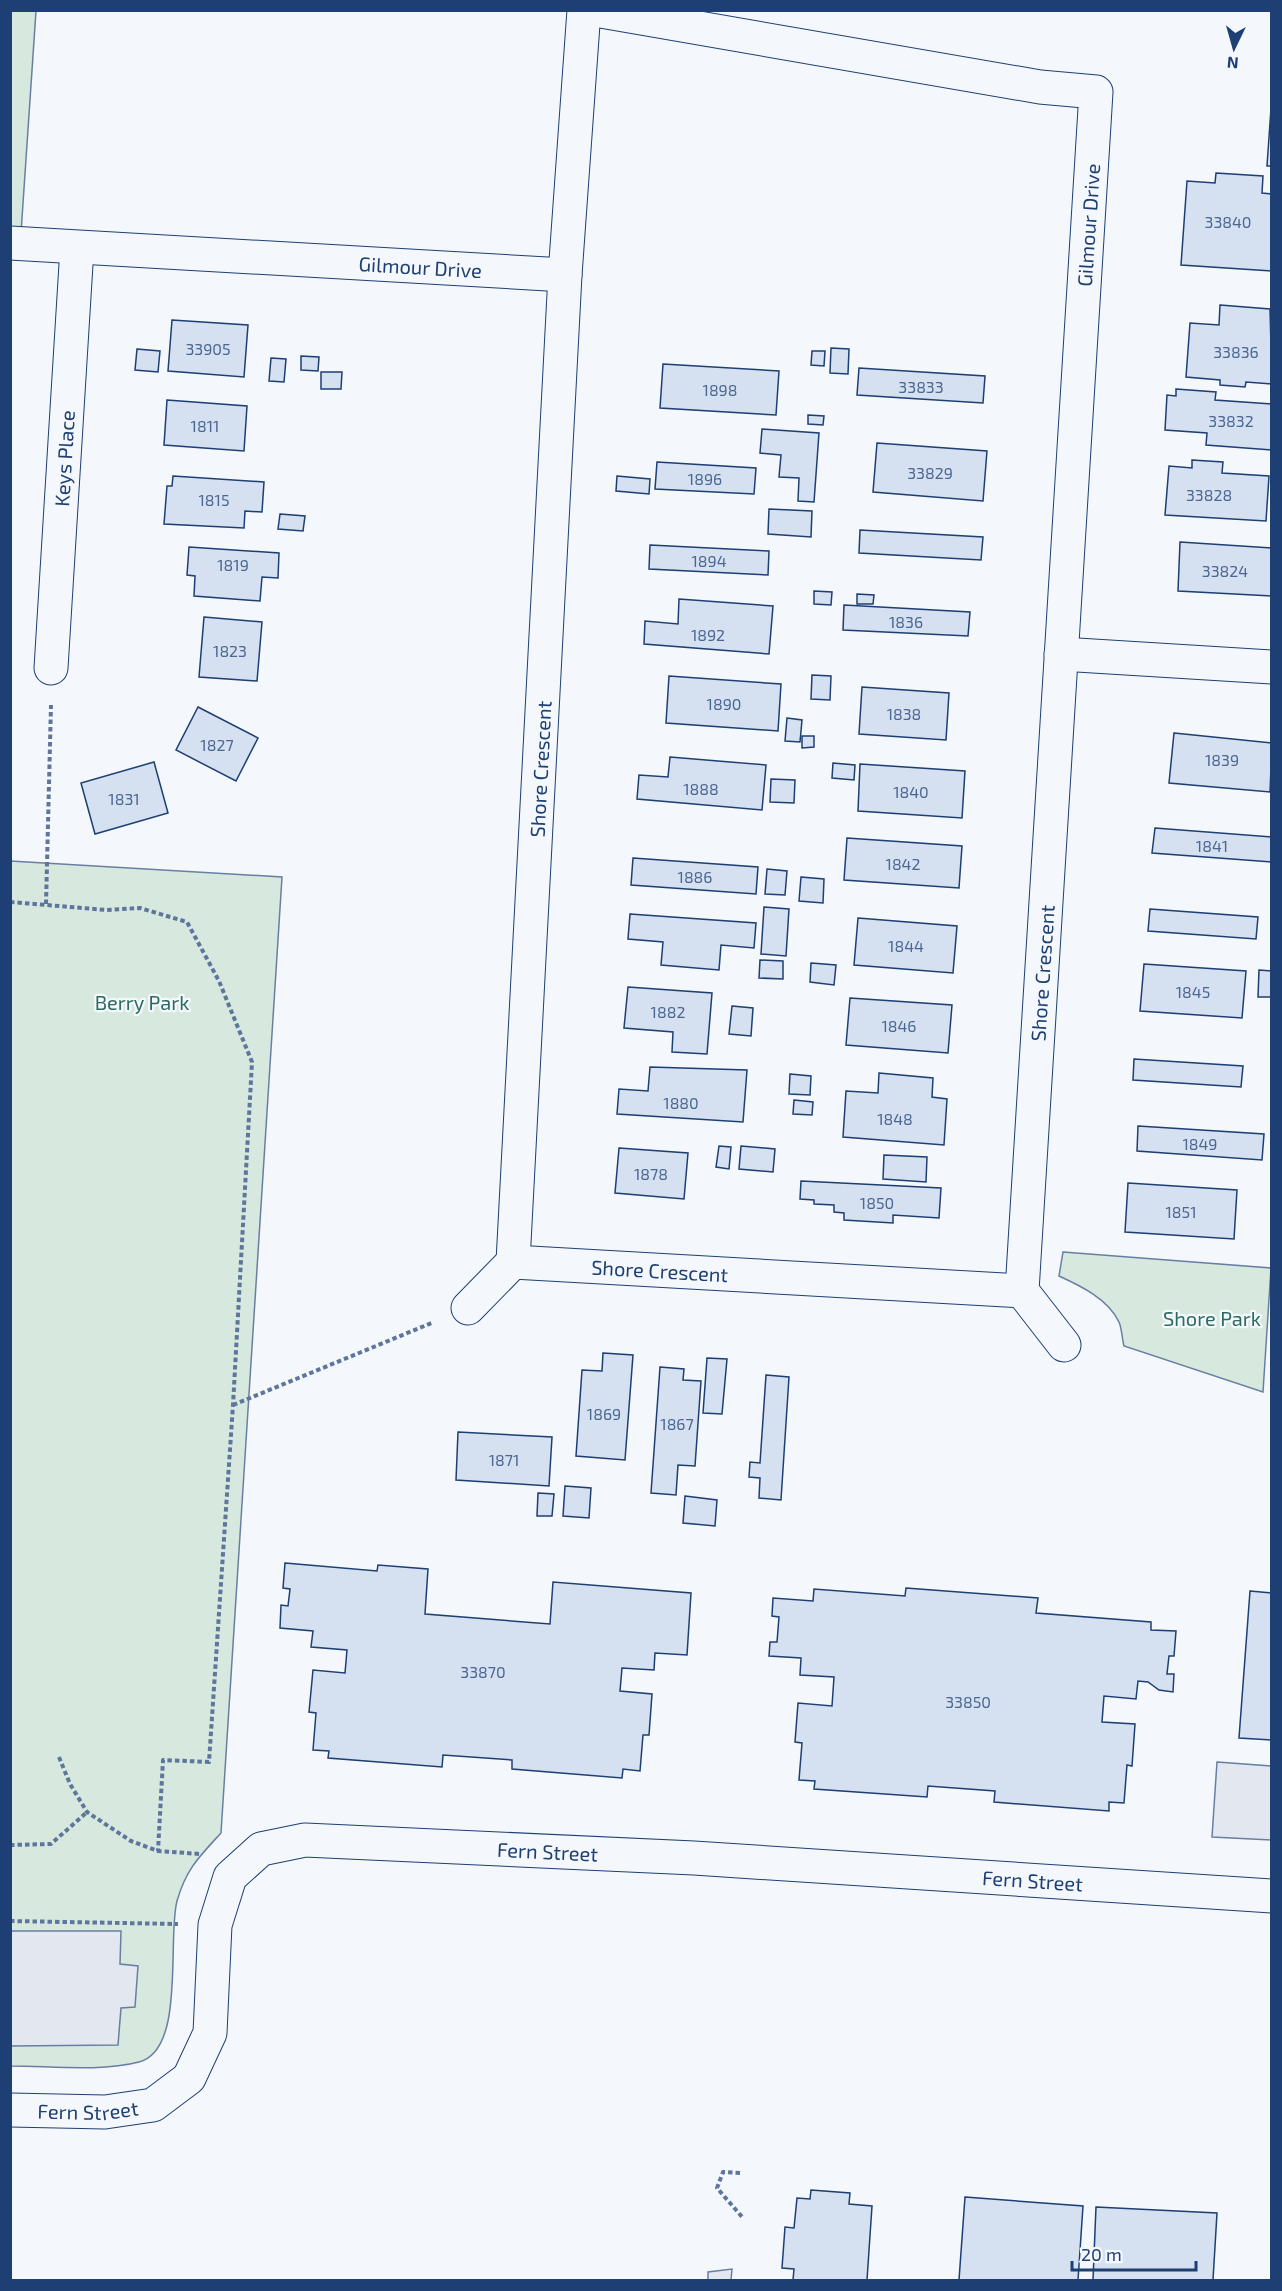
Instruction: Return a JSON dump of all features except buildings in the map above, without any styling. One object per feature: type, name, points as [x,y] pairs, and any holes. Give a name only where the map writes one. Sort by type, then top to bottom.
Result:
[{"type":"street","points":[[565,275],[584,10]]},
{"type":"street","name":"Gilmour Drive","points":[[595,10],[1040,87],[1096,92],[1061,654]]},
{"type":"street","name":"Gilmour Drive","points":[[10,243],[565,275]]},
{"type":"street","name":"Keys Place","points":[[51,668],[77,248]]},
{"type":"street","name":"Shore Crescent","points":[[565,275],[513,1262],[1022,1291],[1061,654]]},
{"type":"street","points":[[1061,654],[1272,667]]},
{"type":"street","points":[[468,1308],[513,1262]]},
{"type":"street","points":[[1022,1291],[1064,1345]]},
{"type":"street","name":"Fern Street","points":[[10,2110],[105,2112],[153,2105],[189,2078],[210,2033],[215,1925],[230,1877],[261,1850],[305,1840],[694,1858],[1272,1896]]},
{"type":"path","points":[[46,904],[52,751],[51,668]]},
{"type":"path","points":[[10,902],[107,910],[140,908],[187,922],[219,981],[252,1062],[233,1405],[209,1762],[163,1760],[158,1851]]},
{"type":"path","points":[[233,1405],[468,1308]]},
{"type":"path","points":[[58,1757],[70,1784],[87,1812],[131,1841],[158,1851],[202,1854],[230,1877]]},
{"type":"path","points":[[10,1845],[51,1844],[87,1812]]},
{"type":"path","points":[[10,1921],[215,1925]]},
{"type":"path","points":[[740,2173],[723,2172],[717,2188],[743,2218]]},
{"type":"green space","points":[[11,11],[36,11],[21,233],[11,233]]},
{"type":"green space","name":"Berry Park","points":[[10,861],[282,877],[221,1833],[189,1872],[177,1901],[174,1918],[172,1991],[169,2016],[163,2037],[154,2053],[139,2062],[108,2067],[11,2066]]},
{"type":"green space","name":"Shore Park","points":[[1063,1252],[1271,1268],[1263,1392],[1124,1346],[1119,1322],[1108,1307],[1085,1289],[1059,1276]]},
{"type":"shaded area","points":[[1217,1762],[1271,1766],[1271,1840],[1212,1837]]},
{"type":"shaded area","points":[[11,1931],[121,1931],[120,1964],[138,1966],[135,2007],[121,2008],[118,2045],[11,2046]]},
{"type":"shaded area","points":[[732,2269],[731,2280],[708,2280],[708,2272]]}]
